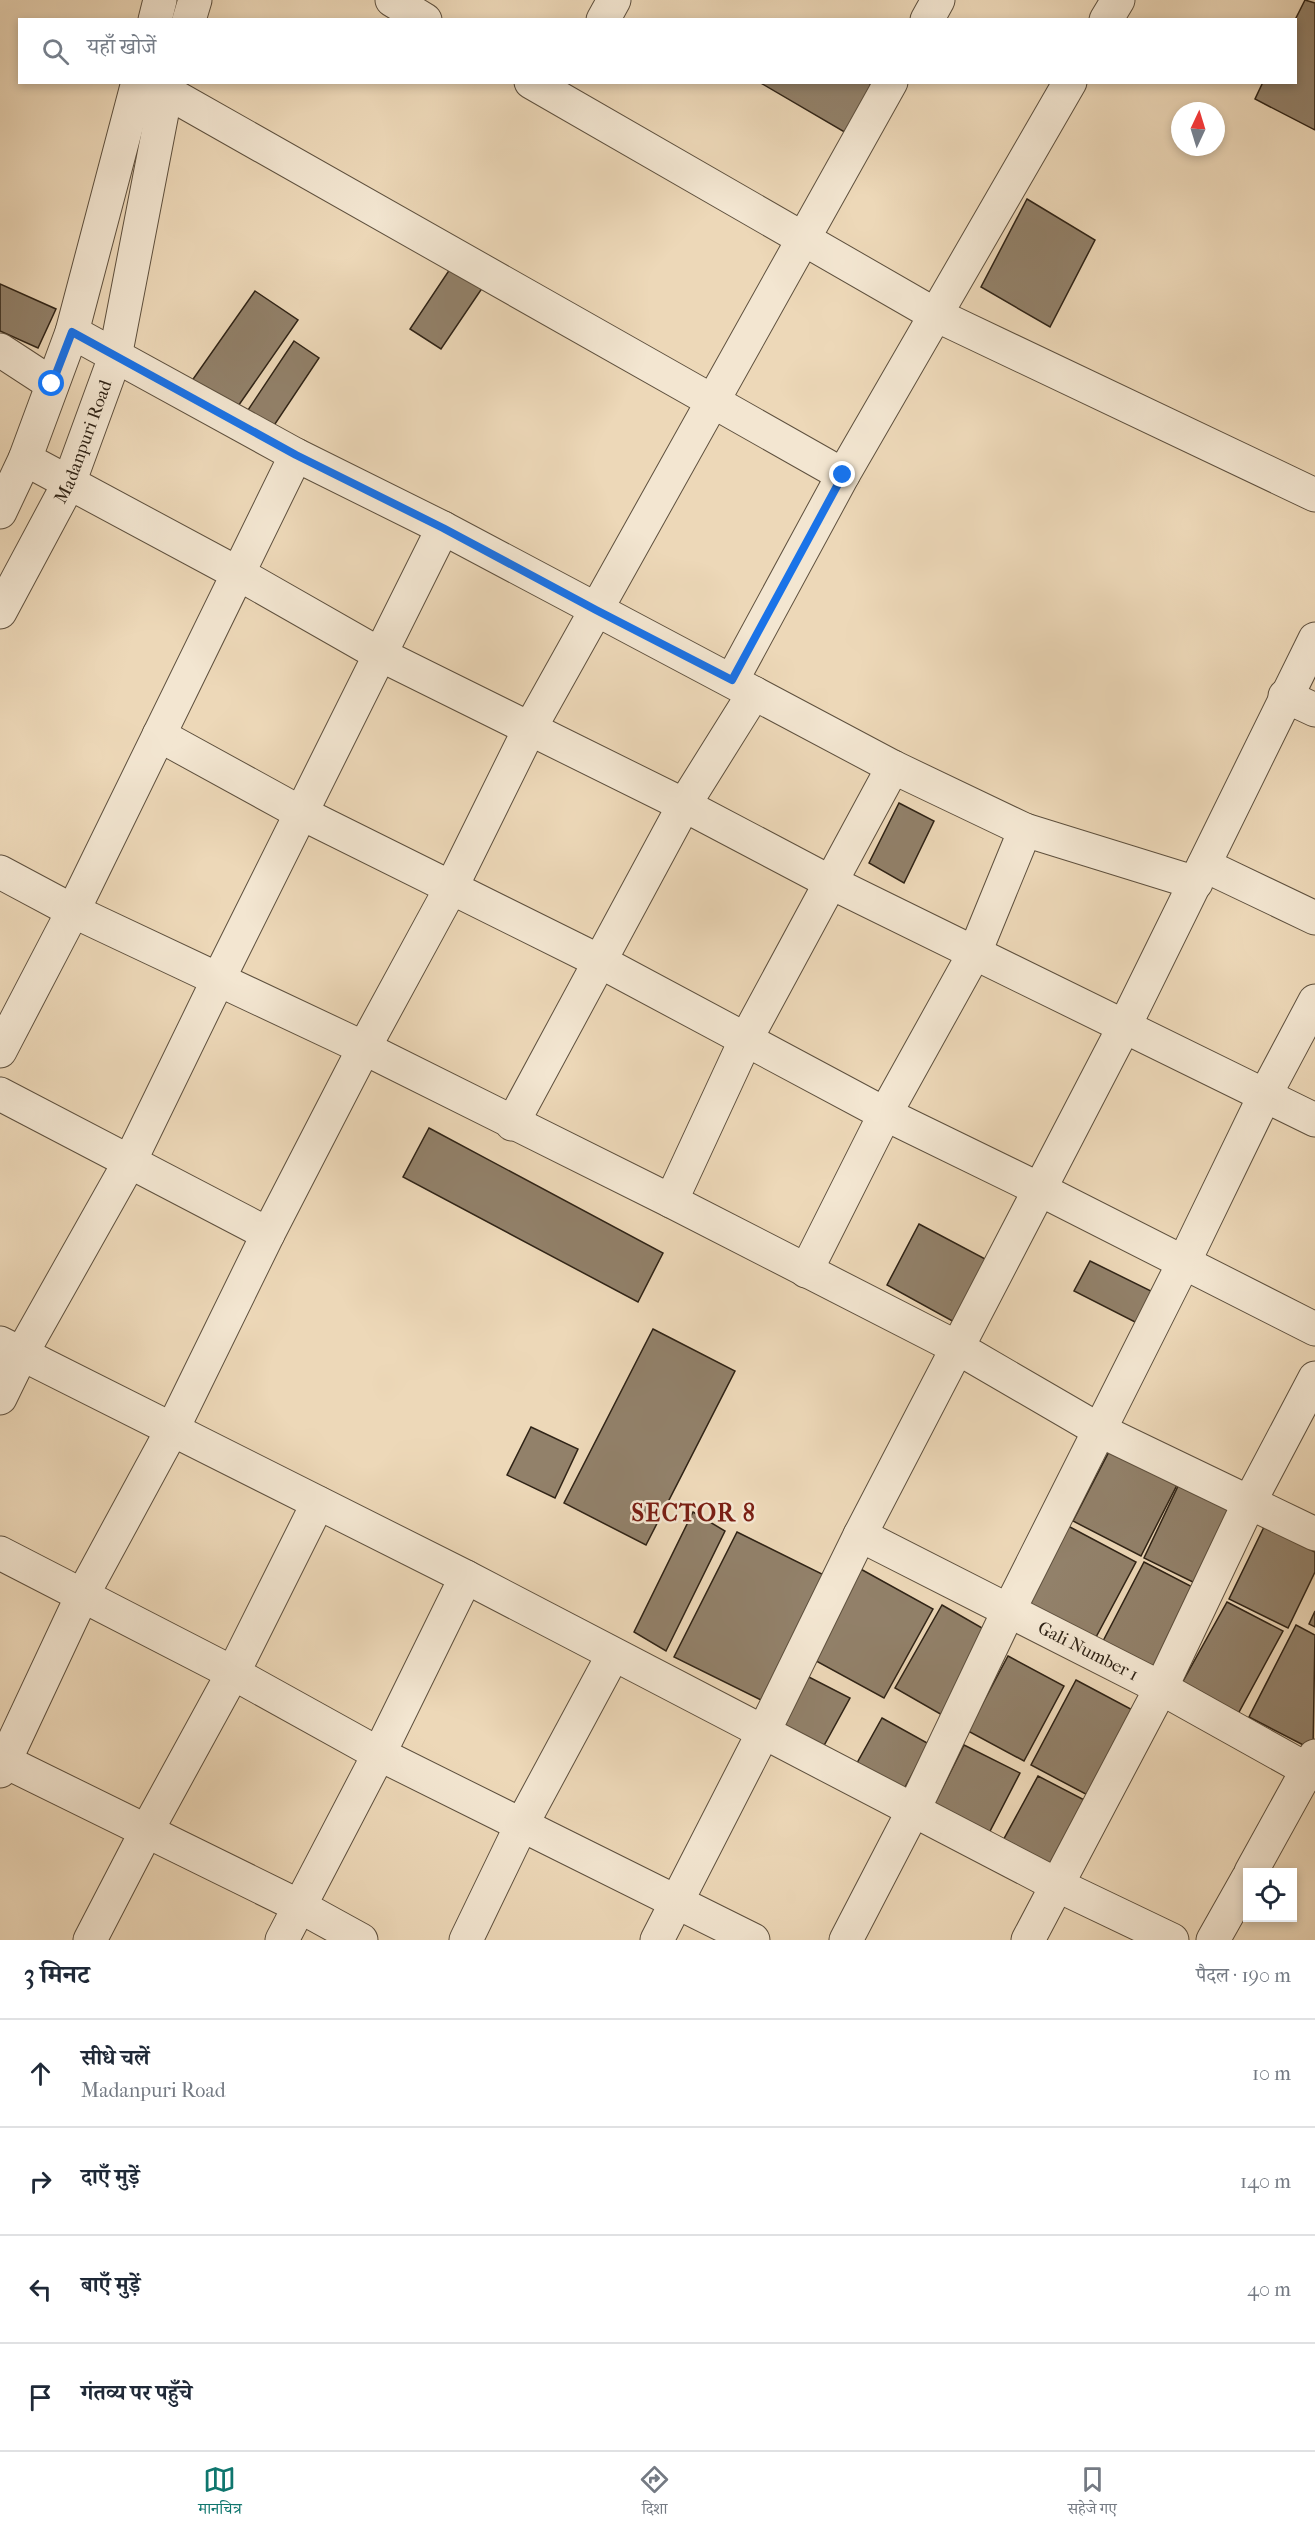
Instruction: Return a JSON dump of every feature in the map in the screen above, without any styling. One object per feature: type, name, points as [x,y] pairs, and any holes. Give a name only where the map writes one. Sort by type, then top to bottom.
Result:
[{"type":"street","points":[[156,18],[160,0]]},
{"type":"street","points":[[190,18],[195,0]]},
{"type":"street","points":[[392,0],[421,18]]},
{"type":"street","points":[[604,18],[614,0]]},
{"type":"street","points":[[928,18],[938,0]]},
{"type":"street","points":[[1107,18],[1118,0]]},
{"type":"street","points":[[539,84],[565,91],[802,239],[934,314],[1315,495]]},
{"type":"street","points":[[361,1940],[300,1907],[2,1764],[82,1596],[172,1430],[268,1234],[364,1048],[451,888],[529,730],[890,84]]},
{"type":"street","points":[[512,1124],[684,805],[743,687],[843,475],[1069,84]]},
{"type":"street","points":[[0,512],[25,459],[72,332],[152,85],[843,475]]},
{"type":"street","name":"Madanpuri Road","points":[[0,612],[69,483],[115,357],[152,85]]},
{"type":"street","points":[[72,332],[296,455],[443,528],[893,767],[1025,830],[1200,874],[1315,918]]},
{"type":"street","points":[[0,350],[52,384]]},
{"type":"street","points":[[0,1051],[73,910],[296,455]]},
{"type":"street","points":[[25,459],[239,574],[381,655],[684,805],[830,882],[1315,1120]]},
{"type":"street","points":[[0,1398],[11,1348],[129,1163],[443,528]]},
{"type":"street","points":[[657,1940],[763,1733],[860,1535],[1125,1025],[1315,639]]},
{"type":"street","points":[[1285,696],[1315,710]]},
{"type":"street","points":[[159,735],[301,813],[601,962],[885,1114],[1315,1329]]},
{"type":"street","points":[[671,1201],[746,1039],[893,767]]},
{"type":"street","points":[[806,1271],[885,1114],[975,952],[1025,830]]},
{"type":"street","points":[[0,872],[73,910],[364,1048],[512,1124],[671,1201],[958,1348],[1099,1430],[1315,1534]]},
{"type":"street","points":[[846,1940],[914,1809],[1008,1612],[1184,1264],[1265,1095],[1315,1001]]},
{"type":"street","points":[[0,1094],[268,1234]]},
{"type":"street","points":[[11,1348],[466,1577],[1057,1885],[1172,1940]]},
{"type":"street","points":[[1028,1940],[1161,1688],[1250,1503],[1315,1378]]},
{"type":"street","points":[[90,1940],[146,1832],[233,1674],[318,1503]]},
{"type":"street","name":"Gali Number 1","points":[[860,1535],[1313,1767]]},
{"type":"street","points":[[0,1553],[233,1674],[379,1754],[753,1940]]},
{"type":"street","points":[[282,1940],[379,1754],[466,1577]]},
{"type":"street","points":[[466,1940],[522,1824],[613,1655]]},
{"type":"street","points":[[1253,1868],[1313,1767]]},
{"type":"street","points":[[1213,1940],[1243,1887]]},
{"type":"building","points":[[1305,0],[1315,3],[1315,130],[1255,99],[1262,84],[1297,84],[1296,18]]},
{"type":"building","points":[[762,84],[870,84],[880,90],[853,137]]},
{"type":"building","points":[[1027,199],[1095,240],[1050,327],[981,287]]},
{"type":"building","points":[[456,260],[487,281],[441,349],[410,329]]},
{"type":"building","points":[[0,284],[56,309],[38,348],[0,331]]},
{"type":"building","points":[[255,291],[298,320],[234,412],[191,382]]},
{"type":"building","points":[[294,341],[319,358],[271,430],[246,413]]},
{"type":"building","points":[[899,803],[934,821],[904,883],[869,863]]},
{"type":"building","points":[[429,1128],[663,1253],[638,1302],[403,1177]]},
{"type":"building","points":[[919,1224],[989,1261],[956,1323],[887,1285]]},
{"type":"building","points":[[1090,1261],[1153,1292],[1137,1323],[1074,1291]]},
{"type":"building","points":[[653,1329],[735,1371],[646,1545],[564,1503]]},
{"type":"building","points":[[531,1427],[578,1449],[555,1498],[507,1475]]},
{"type":"building","points":[[1113,1444],[1180,1479],[1141,1556],[1073,1521]]},
{"type":"building","points":[[1180,1482],[1244,1513],[1207,1589],[1144,1558]]},
{"type":"building","points":[[693,1512],[725,1531],[666,1651],[634,1632]]},
{"type":"building","points":[[1068,1526],[1136,1562],[1095,1639],[1027,1603]]},
{"type":"building","points":[[1264,1527],[1315,1552],[1315,1572],[1288,1628],[1229,1599]]},
{"type":"building","points":[[737,1532],[824,1575],[761,1700],[674,1657]]},
{"type":"building","points":[[1144,1562],[1206,1594],[1163,1677],[1101,1645]]},
{"type":"building","points":[[857,1567],[933,1609],[884,1698],[807,1656]]},
{"type":"building","points":[[1227,1602],[1283,1631],[1238,1714],[1182,1683]]},
{"type":"building","points":[[942,1605],[996,1636],[949,1719],[895,1688]]},
{"type":"building","points":[[1315,1611],[1315,1627],[1309,1624]]},
{"type":"building","points":[[1296,1625],[1315,1635],[1313,1750],[1249,1717]]},
{"type":"building","points":[[1008,1656],[1064,1686],[1024,1761],[968,1731]]},
{"type":"building","points":[[801,1673],[850,1698],[821,1751],[772,1726]]},
{"type":"building","points":[[1076,1680],[1142,1715],[1097,1800],[1031,1765]]},
{"type":"building","points":[[882,1718],[929,1744],[904,1789],[857,1763]]},
{"type":"building","points":[[964,1745],[1020,1773],[987,1837],[932,1809]]},
{"type":"building","points":[[1038,1776],[1096,1806],[1058,1877],[1000,1846]]},
{"type":"district","name":"SECTOR 8","points":[[694,1513]]},
{"type":"route","points":[[52,384],[72,332],[296,455],[443,528],[732,680],[843,475]]}]
